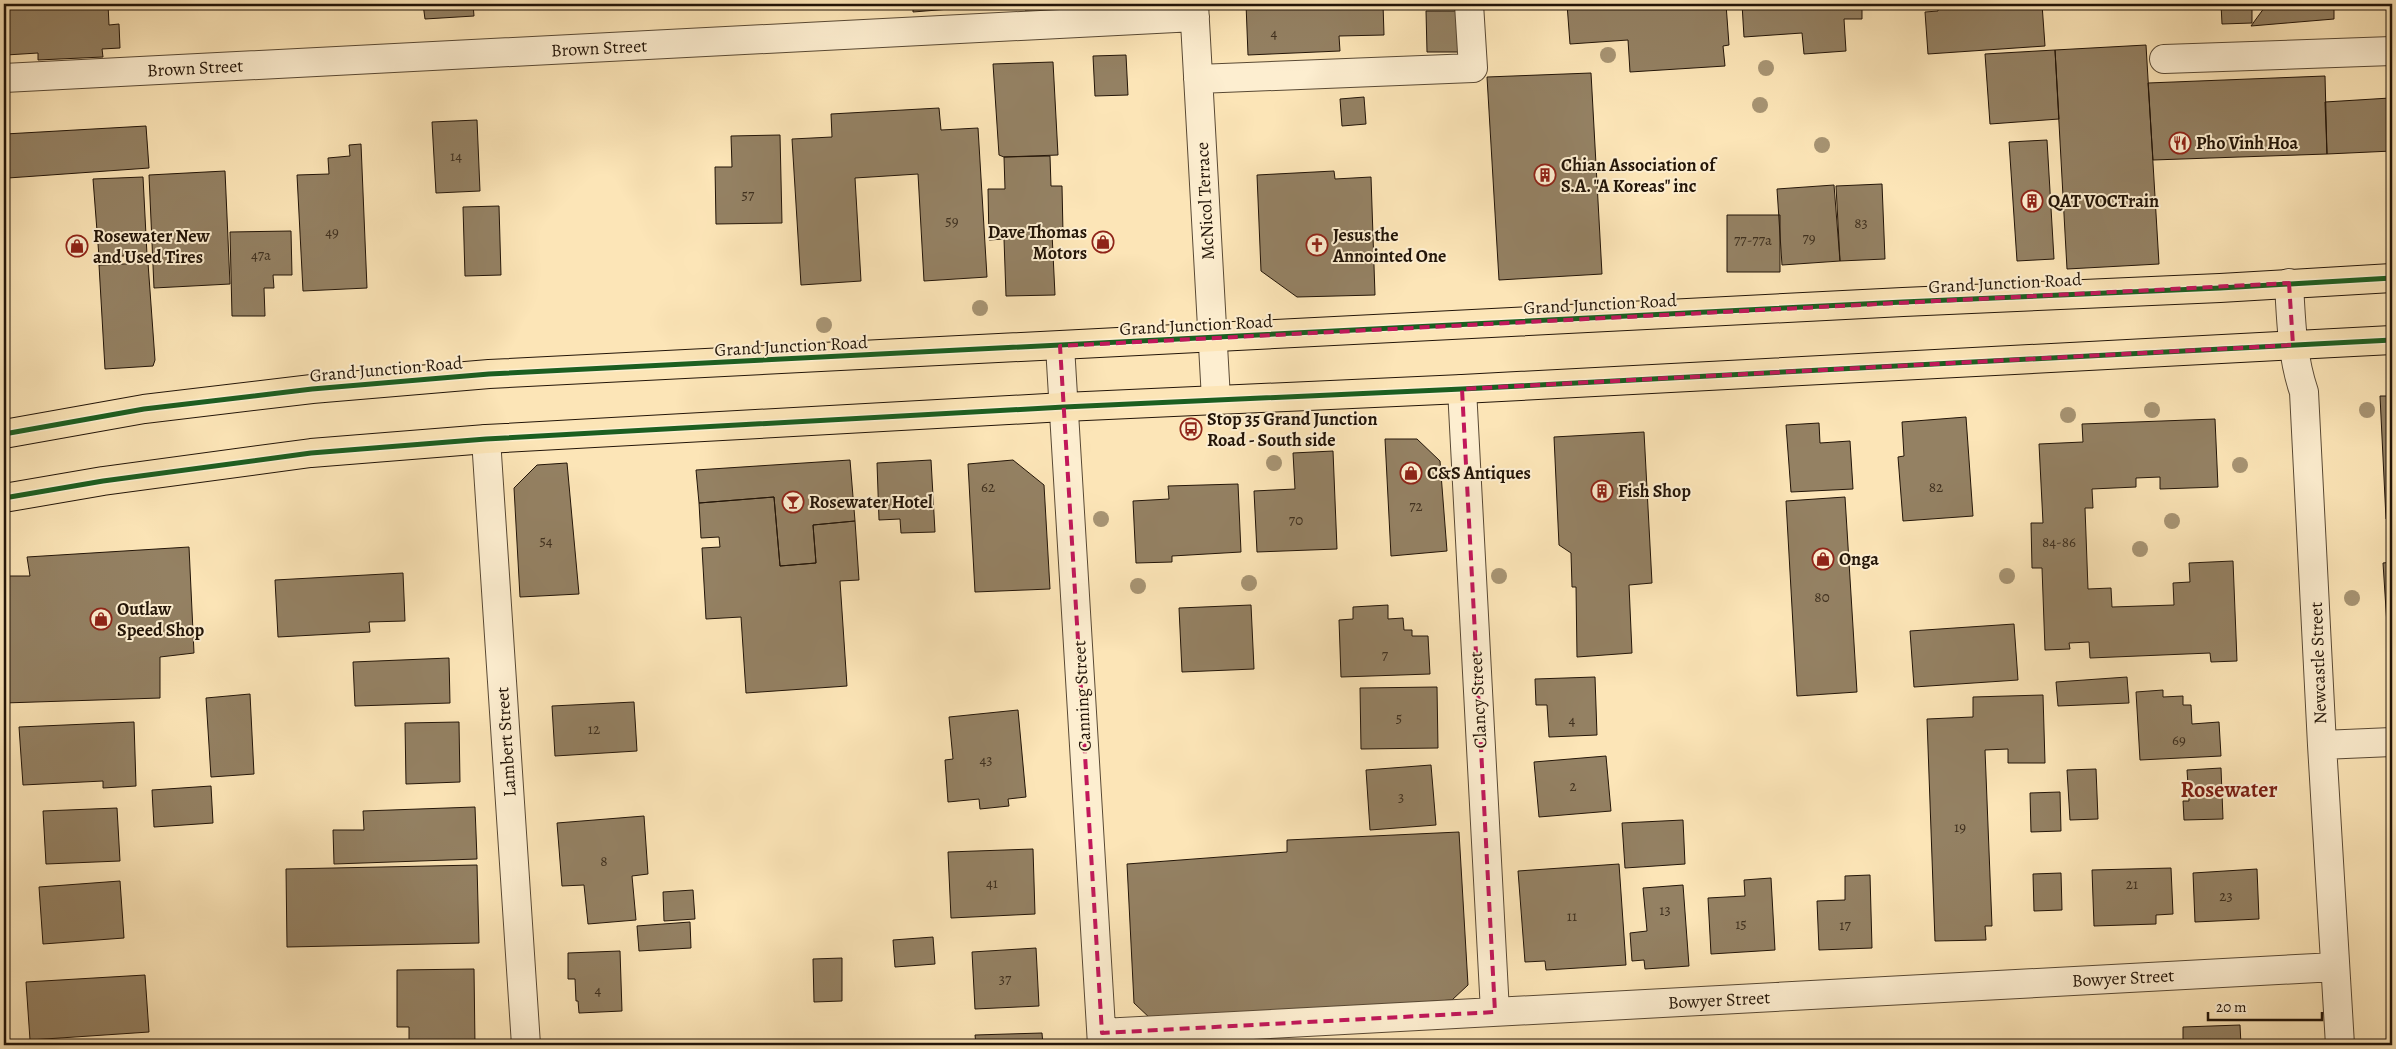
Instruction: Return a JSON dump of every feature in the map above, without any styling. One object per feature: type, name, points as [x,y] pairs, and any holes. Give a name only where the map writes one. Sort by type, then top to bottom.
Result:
[{"type":"highway","name":"Grand Junction Road","points":[[4,434],[144,409],[312,389],[412,380],[1913,301],[2220,288],[2392,278]]},
{"type":"highway","points":[[4,498],[104,481],[311,453],[486,439],[1064,406],[1462,389],[2392,340]]},
{"type":"street","points":[[1198,79],[1473,68],[1470,4]]},
{"type":"street","name":"McNicol Terrace","points":[[1194,10],[1216,399]]},
{"type":"street","name":"Brown Street","points":[[4,78],[1194,10]]},
{"type":"street","points":[[2164,59],[2392,51]]},
{"type":"street","name":"Newcastle Street","points":[[2289,283],[2293,345],[2298,375],[2304,392],[2340,1045]]},
{"type":"street","name":"Canning Street","points":[[1060,346],[1102,1039]]},
{"type":"street","name":"Clancy Street","points":[[1462,389],[1495,1012]]},
{"type":"street","name":"Lambert Street","points":[[486,439],[526,1045]]},
{"type":"street","points":[[2322,745],[2392,742]]},
{"type":"street","name":"Bowyer Street","points":[[1102,1039],[1495,1012],[2335,967]]},
{"type":"highlighted area","points":[[2289,283],[2293,345],[1462,389],[1495,1012],[1102,1033],[1060,346]]},
{"type":"building","points":[[4,4],[108,4],[109,25],[119,24],[120,48],[102,49],[103,57],[38,60],[38,53],[6,55]]},
{"type":"building","points":[[423,4],[473,4],[474,16],[425,19]]},
{"type":"building","points":[[564,4],[598,4],[565,6]]},
{"type":"building","points":[[913,4],[949,4],[950,9],[913,12]]},
{"type":"building","points":[[1024,4],[1111,4],[1111,7],[1025,10]]},
{"type":"building","points":[[1246,4],[1383,4],[1384,35],[1339,36],[1340,51],[1248,55]]},
{"type":"building","points":[[1567,4],[1726,4],[1729,45],[1723,46],[1725,66],[1630,72],[1628,40],[1570,44]]},
{"type":"building","points":[[1742,4],[1862,4],[1862,19],[1844,19],[1846,51],[1804,54],[1802,33],[1744,37]]},
{"type":"building","points":[[1938,4],[2042,4],[2045,46],[1928,54],[1925,12],[1938,11]]},
{"type":"building","points":[[2221,4],[2252,4],[2252,23],[2222,24]]},
{"type":"building","points":[[2267,4],[2334,4],[2334,19],[2251,26]]},
{"type":"building","points":[[1426,11],[1461,11],[1462,52],[1427,52]]},
{"type":"building","points":[[2146,45],[2159,264],[2067,269],[2055,50]]},
{"type":"building","points":[[2055,50],[2059,119],[1990,124],[1985,54]]},
{"type":"building","points":[[1126,55],[1128,95],[1095,96],[1093,56]]},
{"type":"building","points":[[1053,62],[1058,155],[1004,157],[999,155],[993,64]]},
{"type":"building","name":"Chian Association of S.A. \"A Koreas\" inc","points":[[1591,73],[1602,274],[1499,280],[1487,77]]},
{"type":"building","points":[[2325,76],[2327,154],[2153,160],[2148,83]]},
{"type":"building","points":[[1364,97],[1366,124],[1342,126],[1340,99]]},
{"type":"building","points":[[2390,98],[2392,151],[2327,154],[2325,102]]},
{"type":"building","points":[[939,108],[941,130],[978,128],[987,277],[924,281],[918,174],[855,178],[861,281],[801,285],[792,139],[832,137],[831,114]]},
{"type":"building","points":[[477,120],[480,191],[436,193],[432,122]]},
{"type":"building","points":[[146,126],[149,168],[8,178],[5,134]]},
{"type":"building","points":[[780,135],[782,223],[716,224],[715,167],[732,167],[731,136]]},
{"type":"building","name":"QAT VOCTrain","points":[[2047,140],[2054,259],[2017,261],[2009,142]]},
{"type":"building","points":[[361,144],[367,288],[303,291],[297,175],[329,174],[328,158],[350,156],[349,145]]},
{"type":"building","points":[[1050,156],[1051,186],[1062,186],[1063,233],[1052,233],[1055,295],[1006,296],[1004,239],[989,240],[988,189],[1005,189],[1004,157]]},
{"type":"building","points":[[225,171],[230,284],[154,288],[149,175]]},
{"type":"building","name":"Jesus the Annointed One","points":[[1334,171],[1335,179],[1371,177],[1375,295],[1297,297],[1261,271],[1257,175]]},
{"type":"building","points":[[143,177],[147,255],[99,257],[93,179]]},
{"type":"building","points":[[1882,184],[1885,259],[1840,261],[1836,186]]},
{"type":"building","points":[[1834,185],[1840,261],[1782,265],[1777,189]]},
{"type":"building","points":[[499,206],[501,275],[465,276],[463,207]]},
{"type":"building","points":[[1727,215],[1780,215],[1780,272],[1727,272]]},
{"type":"building","points":[[291,231],[292,275],[273,275],[274,288],[264,288],[265,316],[232,316],[230,232]]},
{"type":"building","points":[[148,263],[155,360],[153,366],[105,369],[99,265]]},
{"type":"building","points":[[2380,396],[2392,396],[2392,519],[2386,519]]},
{"type":"building","points":[[1966,417],[1973,516],[1903,521],[1898,457],[1904,456],[1902,422]]},
{"type":"building","points":[[2215,419],[2218,487],[2160,489],[2160,477],[2136,478],[2136,487],[2092,489],[2093,508],[2085,508],[2088,589],[2111,588],[2112,607],[2174,605],[2173,583],[2190,582],[2189,563],[2233,561],[2237,661],[2211,662],[2210,653],[2090,658],[2089,642],[2069,643],[2070,649],[2045,650],[2042,568],[2032,568],[2031,523],[2043,523],[2039,444],[2083,442],[2082,424]]},
{"type":"building","points":[[1819,423],[1820,443],[1850,441],[1853,489],[1791,492],[1786,425]]},
{"type":"building","name":"Fish Shop","points":[[1644,432],[1652,583],[1629,585],[1632,653],[1577,657],[1576,587],[1572,587],[1571,553],[1559,545],[1554,437]]},
{"type":"building","points":[[1385,439],[1417,439],[1440,461],[1447,551],[1391,556]]},
{"type":"building","points":[[1333,451],[1337,549],[1257,552],[1254,491],[1295,489],[1293,453]]},
{"type":"building","points":[[850,460],[855,521],[813,525],[816,563],[780,566],[774,497],[699,503],[696,470]]},
{"type":"building","points":[[931,460],[935,532],[901,533],[900,519],[879,520],[877,463]]},
{"type":"building","points":[[1013,460],[1044,485],[1050,589],[975,592],[968,464]]},
{"type":"building","points":[[567,463],[579,594],[520,597],[514,488],[537,465]]},
{"type":"building","points":[[1238,484],[1241,552],[1172,556],[1172,562],[1136,563],[1133,501],[1169,499],[1168,486]]},
{"type":"building","points":[[774,497],[780,566],[816,563],[813,525],[855,521],[859,580],[840,581],[847,686],[746,693],[741,617],[706,619],[702,548],[720,547],[719,537],[701,538],[699,503]]},
{"type":"building","points":[[1845,497],[1857,692],[1797,696],[1786,501]]},
{"type":"building","points":[[189,547],[194,653],[160,657],[160,698],[4,703],[4,576],[30,576],[27,557]]},
{"type":"building","points":[[2392,562],[2392,687],[2391,687],[2383,563]]},
{"type":"building","points":[[403,573],[405,621],[369,622],[370,632],[278,637],[275,580]]},
{"type":"building","points":[[1251,605],[1254,669],[1182,672],[1179,608]]},
{"type":"building","points":[[1388,605],[1388,619],[1403,618],[1404,630],[1412,630],[1412,636],[1428,636],[1430,674],[1341,677],[1339,620],[1353,619],[1353,607]]},
{"type":"building","points":[[2014,624],[2018,680],[1914,687],[1910,631]]},
{"type":"building","points":[[449,658],[450,703],[355,706],[353,662]]},
{"type":"building","points":[[1595,677],[1597,735],[1549,737],[1547,705],[1536,705],[1535,679]]},
{"type":"building","points":[[2127,677],[2129,703],[2058,706],[2056,682]]},
{"type":"building","points":[[1437,687],[1438,748],[1361,749],[1360,688]]},
{"type":"building","points":[[2163,690],[2163,697],[2183,696],[2183,705],[2191,705],[2192,724],[2219,722],[2221,756],[2140,760],[2136,692]]},
{"type":"building","points":[[250,694],[254,774],[211,777],[206,698]]},
{"type":"building","points":[[2043,695],[2045,763],[2008,763],[2008,749],[1985,750],[1992,926],[1985,926],[1986,940],[1935,941],[1927,719],[1973,717],[1973,697]]},
{"type":"building","points":[[634,702],[637,751],[555,756],[552,706]]},
{"type":"building","points":[[1018,710],[1026,797],[1008,799],[1009,806],[980,809],[979,799],[948,802],[945,760],[953,759],[949,717]]},
{"type":"building","points":[[134,722],[136,786],[103,788],[103,781],[23,785],[19,727]]},
{"type":"building","points":[[459,722],[460,782],[406,784],[405,723]]},
{"type":"building","points":[[1606,756],[1611,811],[1539,817],[1534,762]]},
{"type":"building","points":[[1431,765],[1436,825],[1370,830],[1366,770]]},
{"type":"building","points":[[2221,768],[2223,819],[2184,820],[2183,801],[2189,801],[2187,770]]},
{"type":"building","points":[[2096,769],[2098,819],[2070,820],[2067,770]]},
{"type":"building","points":[[211,786],[213,823],[154,827],[152,790]]},
{"type":"building","points":[[2060,792],[2061,831],[2031,832],[2030,793]]},
{"type":"building","points":[[475,807],[477,859],[334,864],[333,830],[364,830],[363,811]]},
{"type":"building","points":[[117,808],[120,861],[46,864],[43,811]]},
{"type":"building","points":[[644,816],[648,874],[632,876],[636,920],[588,924],[584,885],[562,886],[557,823]]},
{"type":"building","points":[[1683,820],[1685,864],[1625,868],[1622,823]]},
{"type":"building","points":[[1459,832],[1468,985],[1452,1000],[1152,1020],[1134,1003],[1127,864],[1287,852],[1287,840]]},
{"type":"building","points":[[1033,849],[1035,914],[951,918],[948,852]]},
{"type":"building","points":[[1619,864],[1626,965],[1546,970],[1545,961],[1525,962],[1518,871]]},
{"type":"building","points":[[477,865],[479,943],[287,947],[286,869]]},
{"type":"building","points":[[2171,868],[2173,914],[2156,915],[2156,924],[2094,926],[2092,870]]},
{"type":"building","points":[[2257,869],[2259,919],[2195,922],[2193,873]]},
{"type":"building","points":[[2061,873],[2062,910],[2034,911],[2033,874]]},
{"type":"building","points":[[1870,875],[1872,948],[1819,950],[1817,901],[1845,900],[1845,876]]},
{"type":"building","points":[[1771,878],[1775,950],[1711,954],[1708,898],[1745,896],[1744,880]]},
{"type":"building","points":[[120,881],[124,938],[43,944],[39,887]]},
{"type":"building","points":[[1683,885],[1689,966],[1645,969],[1644,960],[1632,961],[1630,933],[1647,931],[1643,888]]},
{"type":"building","points":[[693,890],[695,919],[664,921],[663,892]]},
{"type":"building","points":[[690,922],[691,948],[639,951],[637,926]]},
{"type":"building","points":[[933,937],[935,964],[895,967],[893,940]]},
{"type":"building","points":[[1036,948],[1039,1006],[975,1009],[972,952]]},
{"type":"building","points":[[620,951],[622,1011],[579,1013],[578,1001],[576,1001],[575,979],[568,979],[568,953]]},
{"type":"building","points":[[842,958],[842,1001],[814,1002],[813,959]]},
{"type":"building","points":[[474,969],[475,1045],[409,1045],[409,1027],[397,1027],[397,970]]},
{"type":"building","points":[[145,975],[149,1032],[30,1040],[26,982]]},
{"type":"building","points":[[2240,1025],[2241,1045],[2183,1045],[2183,1027]]},
{"type":"building","points":[[1042,1033],[1043,1045],[976,1045],[975,1035]]},
{"type":"building","points":[[2140,1042],[2140,1045],[2098,1045],[2098,1044]]},
{"type":"cycle path","points":[[4,434],[144,409],[312,389],[489,374],[2392,278]]},
{"type":"cycle path","points":[[4,498],[103,481],[311,453],[486,439],[1064,407],[1462,389],[2392,340]]},
{"type":"place","name":"Pho Vinh Hoa","points":[[2180,143]]},
{"type":"place","name":"Chian Association of S.A. \"A Koreas\" inc","points":[[1545,175]]},
{"type":"place","name":"QAT VOCTrain","points":[[2032,201]]},
{"type":"place","name":"Dave Thomas Motors","points":[[1103,242]]},
{"type":"place","name":"Jesus the Annointed One","points":[[1317,245]]},
{"type":"place","name":"Rosewater New and Used Tires","points":[[77,246]]},
{"type":"place","name":"Stop 35 Grand Junction Road - South side","points":[[1191,429]]},
{"type":"place","name":"C&S Antiques","points":[[1411,473]]},
{"type":"place","name":"Fish Shop","points":[[1602,491]]},
{"type":"place","name":"Rosewater Hotel","points":[[793,502]]},
{"type":"place","name":"Onga","points":[[1823,559]]},
{"type":"place","name":"Outlaw Speed Shop","points":[[101,619]]},
{"type":"district","name":"Rosewater","points":[[2229,789]]}]
